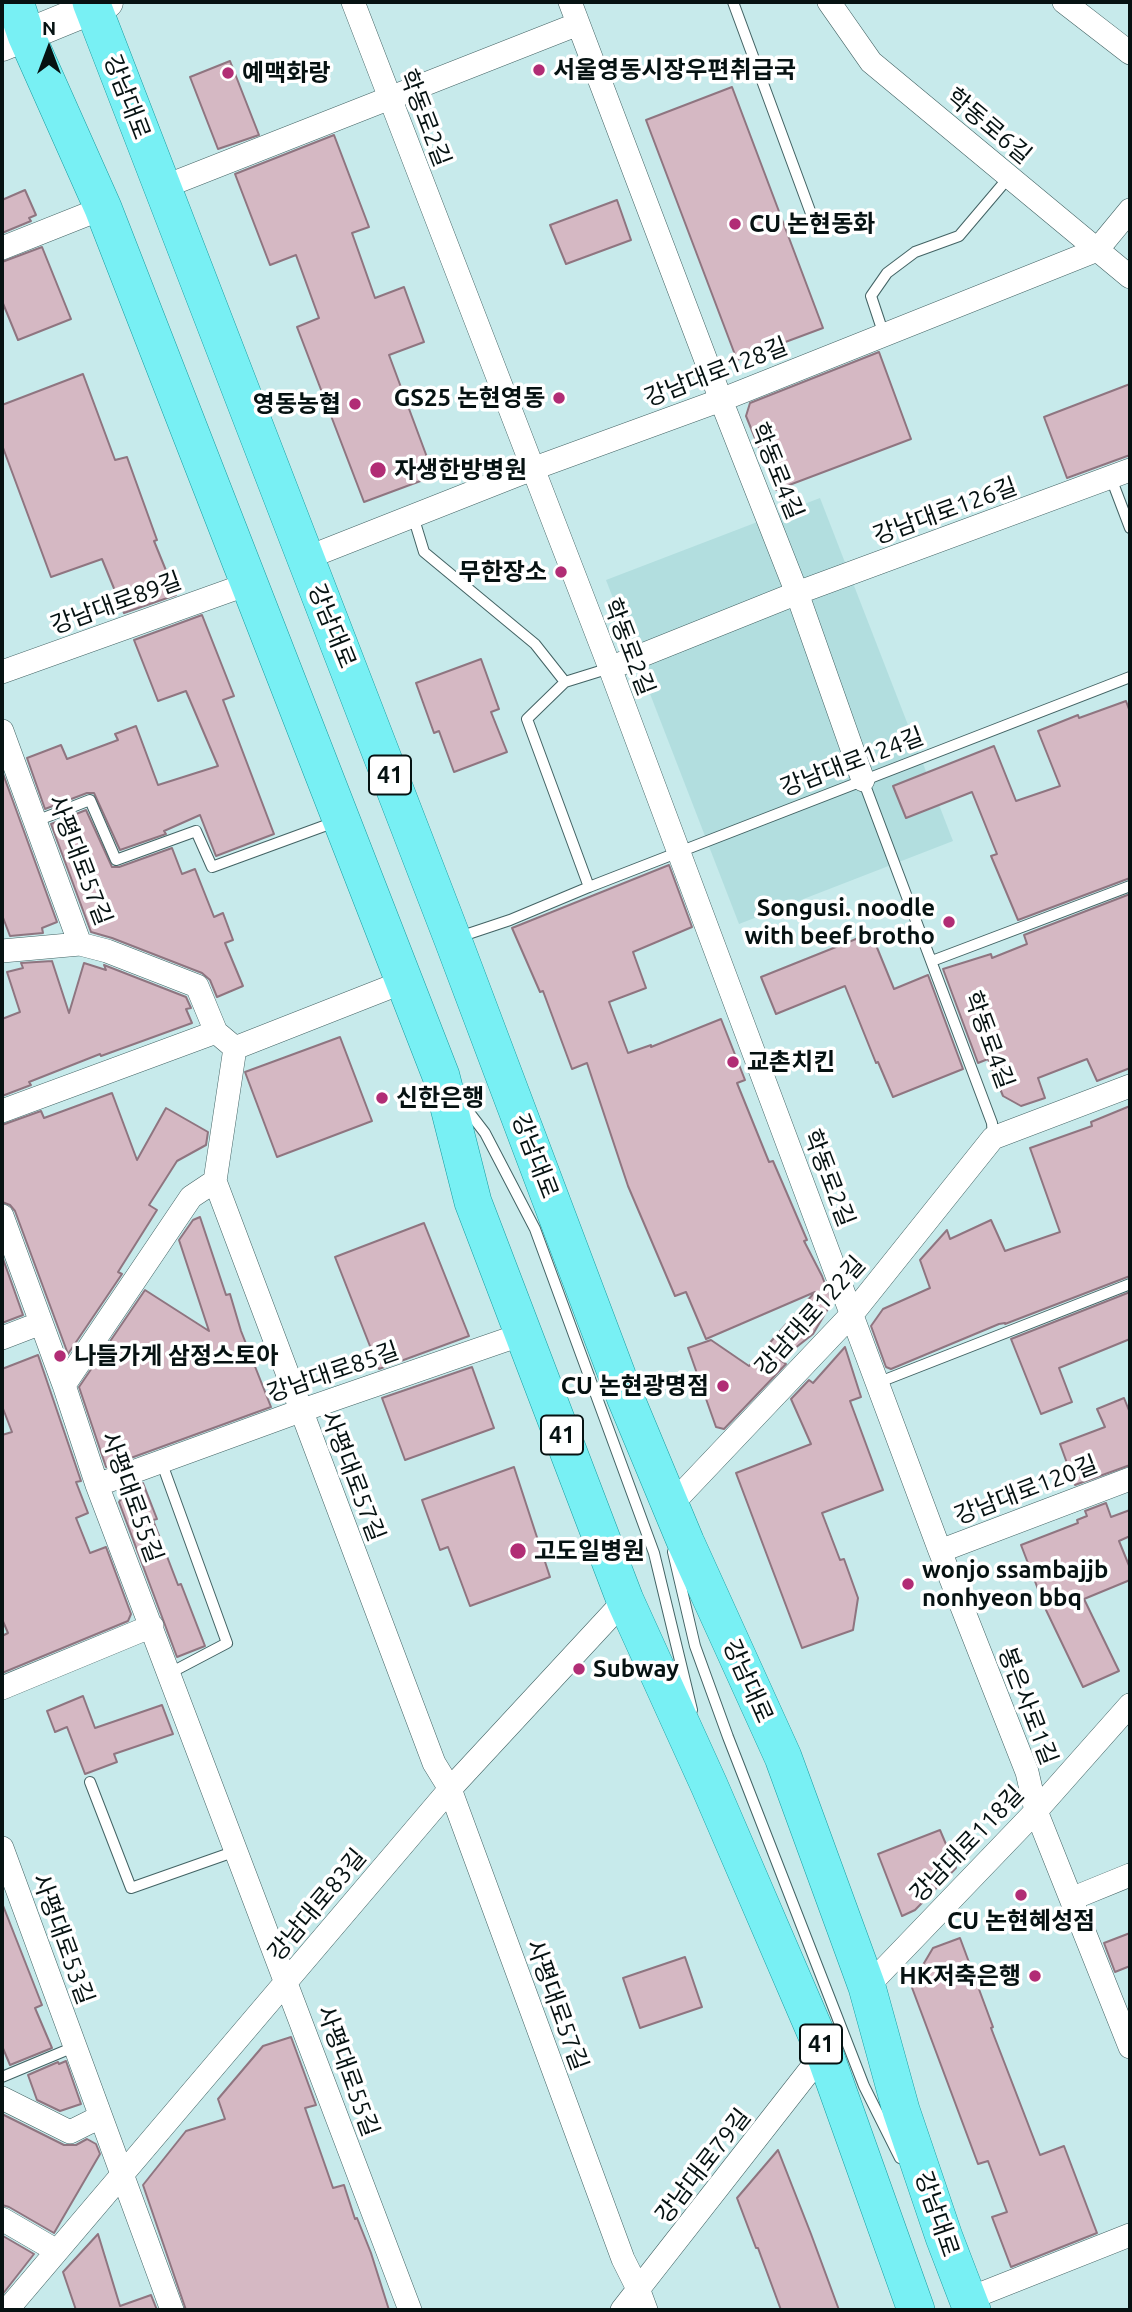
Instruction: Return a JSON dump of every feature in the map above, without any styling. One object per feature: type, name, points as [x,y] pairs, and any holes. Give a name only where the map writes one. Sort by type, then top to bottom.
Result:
[{"type":"main road","points":[[14,27],[97,3]]},
{"type":"main road","name":"강남대로","points":[[97,3],[161,188],[453,940],[626,1399],[667,1521],[783,1757],[867,1986],[901,2110],[970,2305]]},
{"type":"main road","name":"41","points":[[14,27],[103,208],[441,1076],[473,1202],[625,1600],[709,1785],[824,2052],[916,2310]]},
{"type":"street","name":"학동로2길","points":[[353,2],[610,668],[853,1312]]},
{"type":"street","name":"학동로4길","points":[[570,2],[797,593],[863,780]]},
{"type":"street","name":"학동로6길","points":[[829,2],[872,62],[1130,277]]},
{"type":"street","points":[[1065,2],[1130,53]]},
{"type":"street","points":[[161,188],[578,24]]},
{"type":"street","points":[[2,248],[103,208]]},
{"type":"street","name":"강남대로128길","points":[[304,559],[532,469],[721,400],[1097,250],[1130,210]]},
{"type":"street","name":"강남대로126길","points":[[610,668],[797,593],[1121,474]]},
{"type":"street","name":"강남대로89길","points":[[2,672],[248,584]]},
{"type":"street","name":"사평대로57길","points":[[2,730],[6,754],[37,821],[80,944],[107,951],[197,986],[216,1032],[235,1048],[215,1181],[434,1763],[450,1789],[622,2259],[642,2300]]},
{"type":"street","points":[[2,951],[80,944]]},
{"type":"street","points":[[235,1048],[403,982]]},
{"type":"street","points":[[2,1111],[216,1032]]},
{"type":"street","points":[[993,1138],[1130,1086]]},
{"type":"street","name":"강남대로122길","points":[[667,1521],[853,1312],[993,1138]]},
{"type":"street","points":[[64,1385],[191,1197],[215,1181]]},
{"type":"street","name":"사평대로55길","points":[[2,1216],[64,1385],[97,1485],[410,2310]]},
{"type":"street","name":"봉은사로1길","points":[[853,1312],[940,1551],[1027,1772],[1036,1811],[1130,2048]]},
{"type":"street","points":[[2,1338],[41,1323]]},
{"type":"street","name":"강남대로85길","points":[[97,1485],[523,1334]]},
{"type":"street","name":"강남대로120길","points":[[940,1551],[1130,1479]]},
{"type":"street","name":"강남대로83길","points":[[7,2310],[450,1789],[625,1600]]},
{"type":"street","points":[[2,1688],[152,1626]]},
{"type":"street","name":"강남대로118길","points":[[867,1986],[1036,1811],[1130,1705]]},
{"type":"street","name":"사평대로53길","points":[[2,1848],[8,1882],[74,2047],[172,2310]]},
{"type":"street","points":[[1071,1899],[1130,1875]]},
{"type":"street","name":"강남대로79길","points":[[622,2310],[642,2300],[824,2052]]},
{"type":"street","points":[[2,2098],[70,2132],[100,2117]]},
{"type":"street","points":[[2,2219],[57,2251]]},
{"type":"street","points":[[970,2305],[1130,2235]]},
{"type":"lane","points":[[733,2],[813,219]]},
{"type":"lane","points":[[884,335],[871,296],[887,273],[915,252],[959,236],[1009,177]]},
{"type":"lane","name":"강남대로126길","points":[[1121,474],[1130,528]]},
{"type":"lane","points":[[413,516],[424,552],[535,644],[565,682]]},
{"type":"lane","points":[[589,887],[527,719],[565,682],[610,668]]},
{"type":"lane","name":"강남대로124길","points":[[453,940],[1130,677]]},
{"type":"lane","name":"학동로4길","points":[[863,780],[992,1123],[993,1138]]},
{"type":"lane","points":[[37,821],[90,800],[116,860],[196,831],[212,867],[341,820]]},
{"type":"lane","points":[[932,961],[1130,886]]},
{"type":"lane","points":[[441,1076],[485,1133],[535,1229],[654,1553],[709,1785]]},
{"type":"lane","points":[[877,1383],[1130,1284]]},
{"type":"lane","points":[[161,1461],[227,1643],[170,1672]]},
{"type":"lane","points":[[667,1521],[695,1646],[728,1737],[864,2086],[905,2167]]},
{"type":"lane","points":[[90,1782],[131,1888],[237,1850]]},
{"type":"lane","points":[[2,2077],[74,2047]]},
{"type":"lane","points":[[912,2178],[944,2237]]},
{"type":"shaded area","points":[[820,498],[953,841],[739,924],[606,580]]},
{"type":"building","points":[[230,61],[259,135],[218,149],[190,77]]},
{"type":"building","points":[[732,87],[823,328],[737,360],[646,120]]},
{"type":"building","points":[[334,135],[369,227],[352,233],[375,298],[404,287],[424,342],[389,355],[434,476],[364,502],[297,327],[319,318],[296,255],[270,265],[235,174]]},
{"type":"building","points":[[25,190],[36,215],[29,218],[31,221],[2,233],[2,200]]},
{"type":"building","points":[[617,200],[631,240],[566,264],[550,225]]},
{"type":"building","points":[[42,247],[71,319],[18,340],[2,301],[2,262]]},
{"type":"building","points":[[879,352],[911,439],[776,490],[746,416],[750,403]]},
{"type":"building","points":[[83,374],[115,460],[127,457],[157,540],[154,541],[176,595],[124,613],[102,559],[51,577],[2,445],[2,405]]},
{"type":"building","points":[[1130,384],[1130,455],[1067,478],[1044,417]]},
{"type":"building","points":[[202,615],[234,696],[223,700],[274,834],[216,856],[200,815],[164,831],[166,834],[120,850],[94,793],[87,793],[45,809],[27,758],[61,745],[67,759],[118,740],[115,734],[136,726],[158,785],[218,766],[186,691],[158,701],[134,640]]},
{"type":"building","points":[[481,659],[499,709],[491,712],[507,752],[454,772],[439,731],[434,733],[416,683]]},
{"type":"building","points":[[1126,701],[1130,712],[1130,878],[1018,920],[991,856],[997,854],[972,792],[906,818],[893,786],[994,746],[1016,801],[1060,786],[1038,731],[1078,715],[1079,718]]},
{"type":"building","points":[[2,771],[57,922],[42,928],[43,933],[10,936],[2,915]]},
{"type":"building","points":[[86,810],[112,867],[119,867],[172,848],[182,874],[195,869],[214,917],[223,913],[233,940],[225,943],[243,986],[217,997],[210,980],[202,973],[91,932],[51,824]]},
{"type":"building","points":[[669,865],[692,927],[633,952],[646,988],[609,1002],[628,1053],[651,1047],[721,1019],[745,1080],[737,1083],[832,1302],[813,1334],[780,1360],[786,1364],[724,1429],[716,1427],[688,1348],[711,1340],[749,1366],[815,1292],[706,1339],[686,1292],[675,1296],[628,1186],[587,1063],[572,1069],[543,991],[540,992],[512,928]]},
{"type":"building","points":[[1130,894],[1130,1068],[1097,1081],[1087,1059],[1038,1078],[1045,1098],[1021,1106],[1003,1096],[988,1059],[978,1063],[943,969],[991,954],[992,958],[1027,944],[1024,935]]},
{"type":"building","points":[[871,933],[894,989],[928,975],[963,1069],[893,1097],[878,1062],[876,1063],[845,986],[776,1014],[761,977]]},
{"type":"building","points":[[52,961],[69,1013],[84,963],[106,970],[104,965],[186,997],[191,1008],[186,1009],[192,1023],[101,1056],[100,1054],[29,1082],[31,1085],[2,1096],[2,1019],[20,1012],[7,972],[23,968],[21,963]]},
{"type":"building","points":[[340,1037],[372,1121],[277,1157],[245,1072]]},
{"type":"building","points":[[112,1093],[137,1160],[166,1108],[208,1132],[206,1145],[177,1161],[149,1205],[157,1210],[118,1272],[122,1274],[68,1354],[15,1211],[2,1202],[2,1125],[41,1111],[44,1118]]},
{"type":"building","points":[[1130,1106],[1130,1276],[999,1324],[891,1369],[886,1367],[871,1326],[883,1309],[930,1288],[920,1260],[947,1230],[950,1239],[991,1220],[1005,1251],[1060,1232],[1030,1148],[1092,1126],[1091,1122]]},
{"type":"building","points":[[200,1217],[226,1295],[230,1294],[241,1331],[271,1407],[106,1467],[79,1387],[145,1290],[209,1331],[179,1240],[193,1220]]},
{"type":"building","points":[[424,1223],[469,1336],[379,1369],[335,1257]]},
{"type":"building","points":[[2,1256],[23,1315],[2,1323]]},
{"type":"building","points":[[1130,1292],[1130,1339],[1059,1368],[1072,1402],[1041,1414],[1011,1339]]},
{"type":"building","points":[[845,1347],[861,1397],[850,1401],[883,1490],[822,1513],[840,1560],[844,1559],[858,1598],[853,1630],[802,1648],[736,1473],[811,1444],[791,1399],[809,1380],[813,1383]]},
{"type":"building","points":[[38,1355],[81,1481],[76,1482],[88,1513],[76,1518],[90,1553],[106,1547],[131,1614],[128,1621],[2,1673],[2,1636],[8,1633],[2,1619],[2,1435],[12,1432],[2,1406],[2,1369]]},
{"type":"building","points":[[472,1367],[494,1428],[405,1460],[382,1398]]},
{"type":"building","points":[[1124,1398],[1130,1413],[1130,1465],[1075,1485],[1060,1444],[1105,1427],[1097,1409]]},
{"type":"building","points":[[514,1467],[550,1577],[470,1606],[448,1547],[440,1550],[422,1500]]},
{"type":"building","points":[[143,1483],[157,1519],[153,1520],[205,1646],[177,1657],[119,1502],[128,1489]]},
{"type":"building","points":[[1106,1503],[1111,1517],[1130,1510],[1130,1536],[1119,1541],[1130,1568],[1130,1580],[1084,1599],[1119,1671],[1083,1687],[1046,1610],[1021,1545],[1078,1523],[1077,1520],[1087,1516],[1085,1511]]},
{"type":"building","points":[[83,1696],[95,1728],[162,1705],[173,1734],[114,1754],[117,1762],[85,1774],[67,1727],[55,1732],[47,1711]]},
{"type":"building","points":[[940,1830],[956,1868],[915,1910],[902,1916],[878,1854]]},
{"type":"building","points":[[2,1903],[42,2005],[35,2008],[52,2048],[10,2065],[2,2046]]},
{"type":"building","points":[[1130,1933],[1130,1966],[1115,1972],[1104,1943]]},
{"type":"building","points":[[960,1938],[1040,2155],[1064,2146],[1097,2233],[1011,2267],[992,2217],[1007,2212],[988,2161],[978,2164],[911,1985],[933,1948]]},
{"type":"building","points":[[685,1957],[702,2007],[640,2028],[623,1978]]},
{"type":"building","points":[[291,2037],[316,2105],[305,2108],[333,2188],[344,2185],[355,2219],[357,2218],[371,2253],[389,2310],[186,2310],[143,2185],[186,2131],[225,2119],[218,2099],[263,2046]]},
{"type":"building","points":[[66,2061],[81,2104],[60,2111],[37,2100],[28,2075]]},
{"type":"building","points":[[2,2114],[64,2145],[76,2145],[87,2139],[96,2144],[100,2154],[54,2233],[2,2205]]},
{"type":"building","points":[[778,2150],[839,2310],[781,2310],[756,2248],[737,2198]]},
{"type":"building","points":[[98,2234],[120,2306],[151,2295],[157,2310],[76,2310],[63,2272]]},
{"type":"building","points":[[3,2236],[34,2254],[2,2295],[2,2238]]},
{"type":"place","name":"서울영동시장우편취급국","points":[[539,70]]},
{"type":"place","name":"예맥화랑","points":[[228,73]]},
{"type":"place","name":"CU 논현동화","points":[[735,224]]},
{"type":"place","name":"GS25 논현영동","points":[[559,398]]},
{"type":"place","name":"영동농협","points":[[355,404]]},
{"type":"place","name":"자생한방병원","points":[[378,470]]},
{"type":"place","name":"무한장소","points":[[561,572]]},
{"type":"place","name":"Songusi. noodle with beef brotho","points":[[949,922]]},
{"type":"place","name":"교촌치킨","points":[[733,1062]]},
{"type":"place","name":"신한은행","points":[[382,1098]]},
{"type":"place","name":"나들가게 삼정스토아","points":[[60,1356]]},
{"type":"place","name":"CU 논현광명점","points":[[723,1386]]},
{"type":"place","name":"고도일병원","points":[[518,1551]]},
{"type":"place","name":"wonjo ssambajjb nonhyeon bbq","points":[[908,1584]]},
{"type":"place","name":"Subway","points":[[579,1669]]},
{"type":"place","name":"CU 논현혜성점","points":[[1021,1895]]},
{"type":"place","name":"HK저축은행","points":[[1035,1976]]}]
